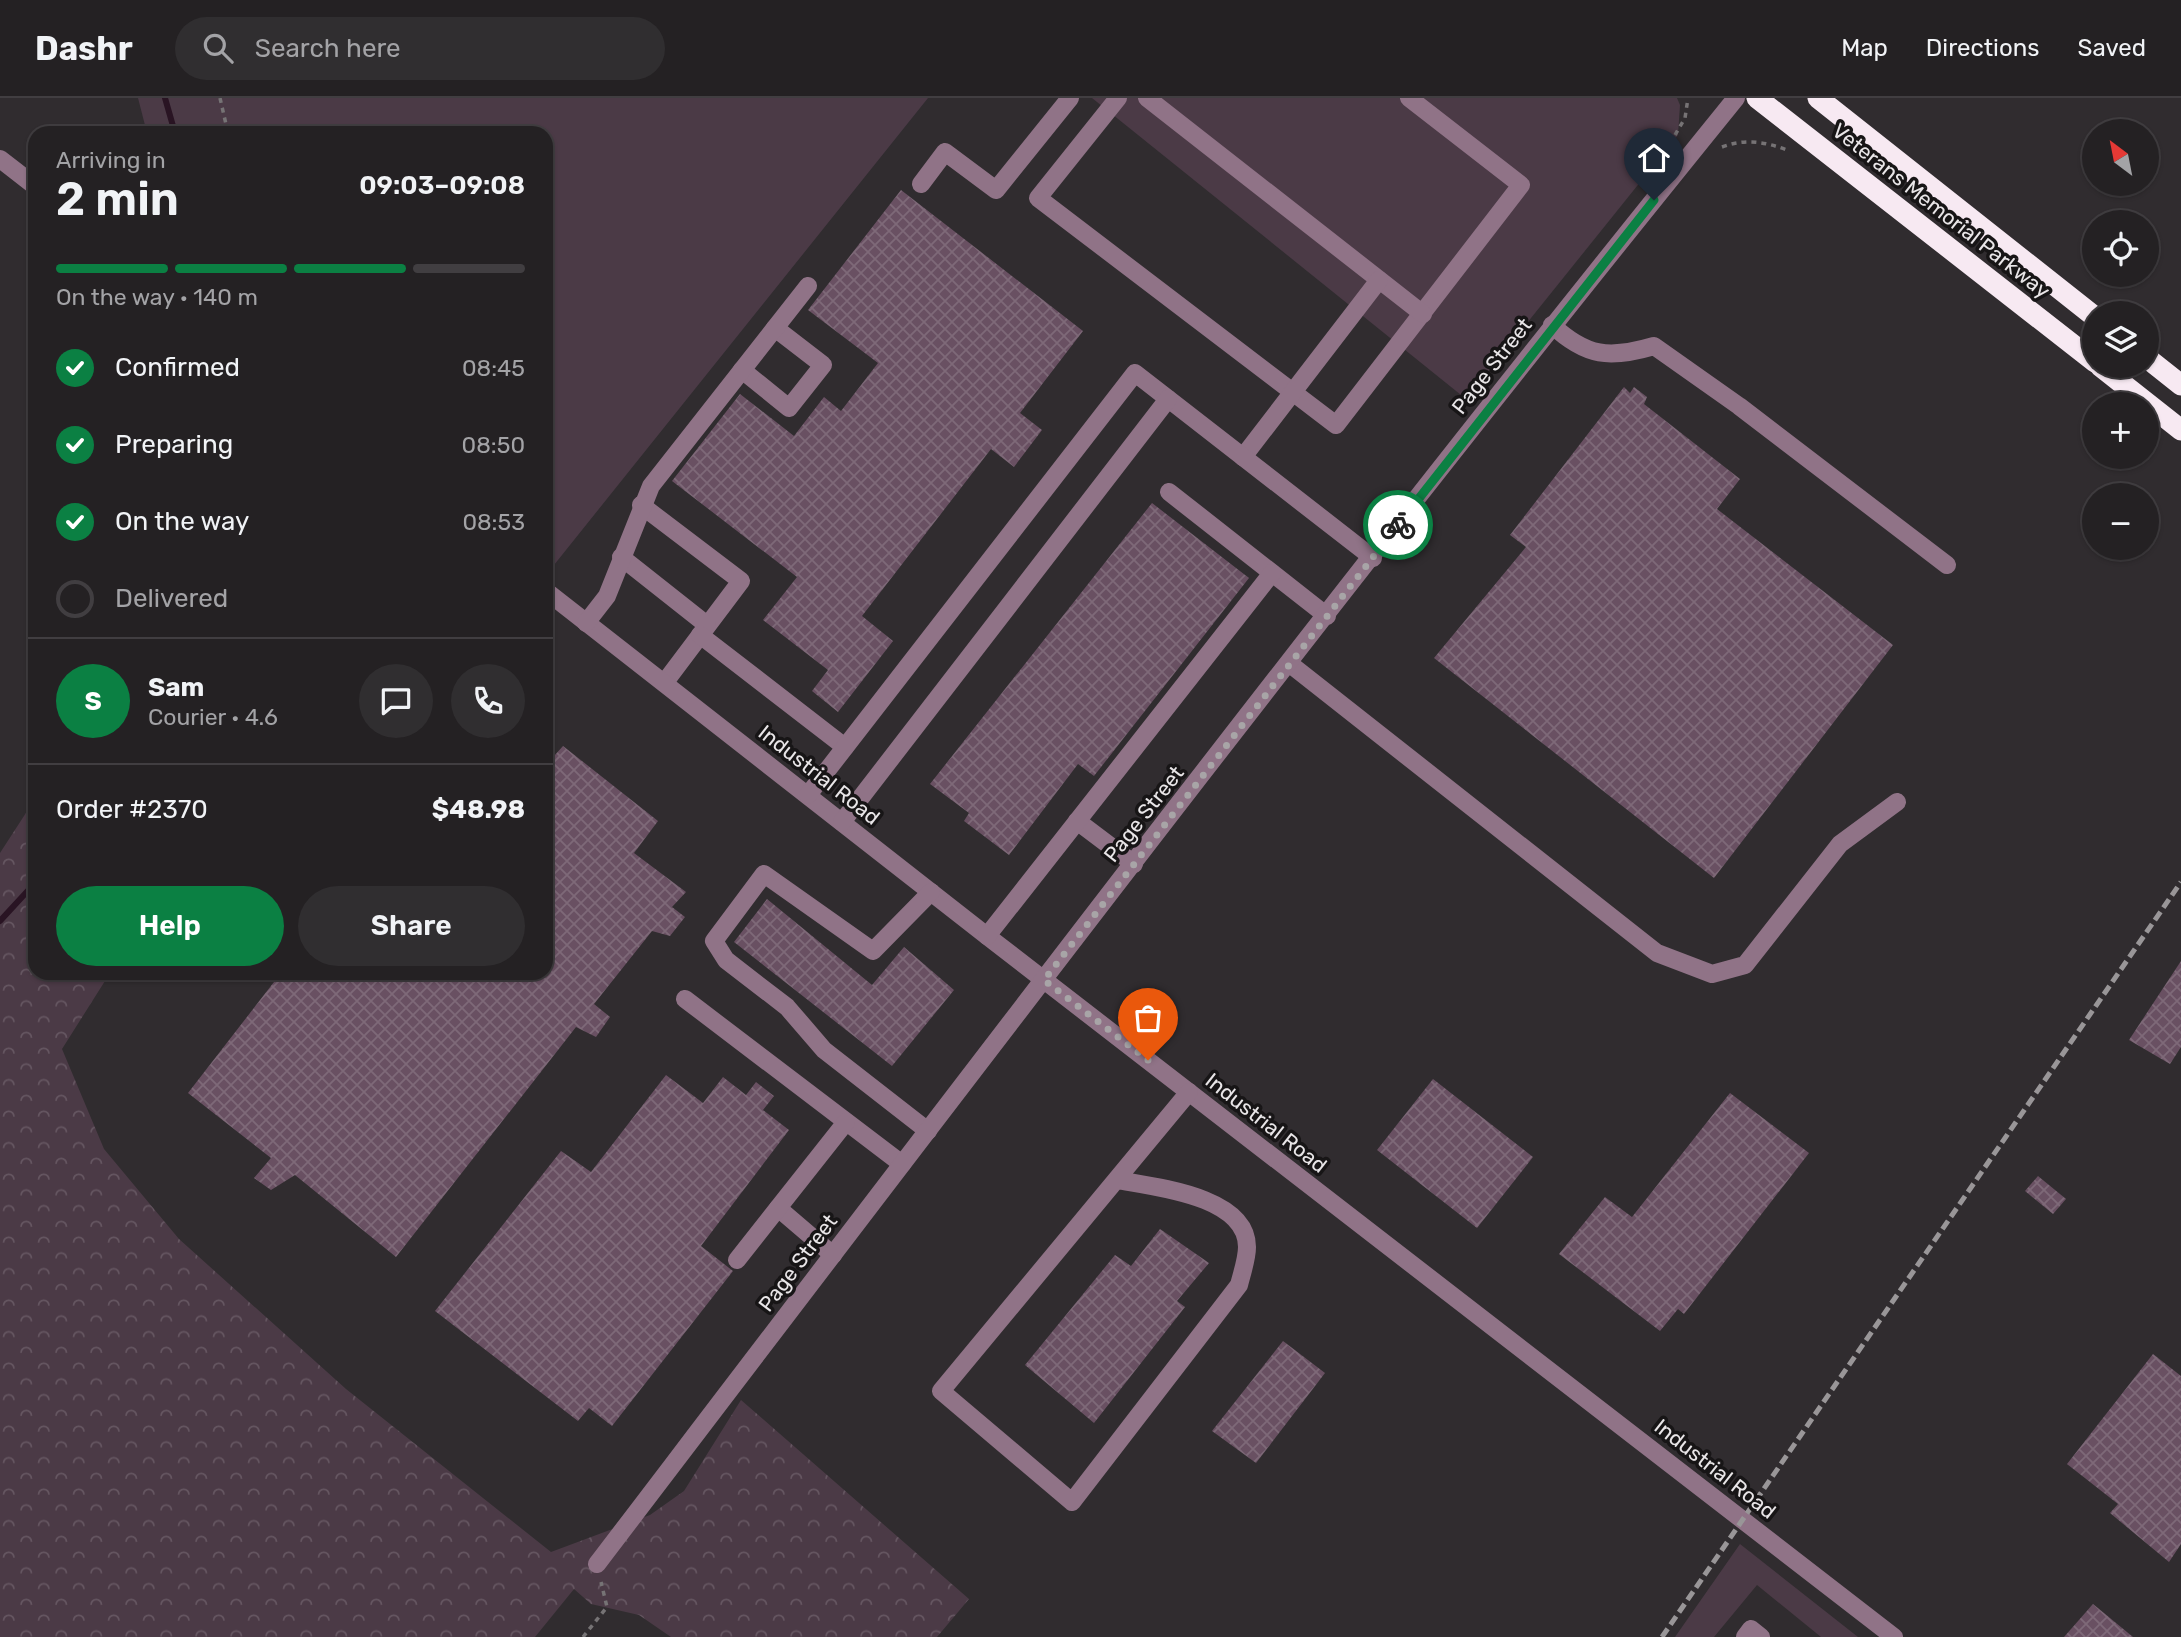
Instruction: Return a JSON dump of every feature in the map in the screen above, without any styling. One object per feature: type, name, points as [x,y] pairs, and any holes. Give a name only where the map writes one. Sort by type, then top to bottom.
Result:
[{"type":"highway","name":"Veterans Memorial Parkway","points":[[1757,98],[2082,352]]},
{"type":"highway","name":"Veterans Memorial Parkway","points":[[1818,98],[2082,307]]},
{"type":"highway","points":[[2159,368],[2181,385]]},
{"type":"highway","points":[[2115,378],[2181,429]]},
{"type":"street","points":[[921,184],[945,152],[996,190],[1070,98]]},
{"type":"street","points":[[1118,98],[1038,198],[1336,425],[1521,185],[1409,98]]},
{"type":"street","points":[[1147,98],[1423,314]]},
{"type":"street","name":"Page Street","points":[[597,1564],[902,1164],[1552,326],[1737,98]]},
{"type":"street","points":[[0,159],[28,181]]},
{"type":"street","points":[[1242,457],[1379,280]]},
{"type":"street","points":[[586,623],[607,596],[641,505],[651,486],[808,286]]},
{"type":"street","points":[[1552,326],[1571,343],[1588,352],[1604,354],[1654,346],[1739,406],[1947,565]]},
{"type":"street","points":[[742,370],[789,408],[822,365],[775,328]]},
{"type":"street","points":[[808,795],[1135,373],[1373,558]]},
{"type":"street","points":[[842,822],[1168,399]]},
{"type":"street","points":[[1169,492],[1327,616]]},
{"type":"street","points":[[641,505],[741,581],[665,682]]},
{"type":"street","points":[[621,557],[845,747]]},
{"type":"street","points":[[987,936],[1272,573]]},
{"type":"street","name":"Industrial Road","points":[[553,596],[987,936],[1895,1637]]},
{"type":"street","points":[[1290,664],[1657,953],[1712,974],[1745,965],[1840,845],[1897,802]]},
{"type":"street","points":[[1077,821],[1134,864]]},
{"type":"street","points":[[928,1131],[824,1050],[788,1006],[726,960],[715,941],[764,874],[873,951],[931,892]]},
{"type":"street","points":[[685,999],[902,1164]]},
{"type":"street","points":[[1117,1180],[1161,1188],[1223,1206],[1243,1228],[1247,1247],[1239,1285],[1072,1502],[941,1391],[1189,1092]]},
{"type":"street","points":[[737,1260],[846,1122]]},
{"type":"street","points":[[778,1208],[833,1255]]},
{"type":"street","points":[[1745,1637],[1751,1629],[1761,1637]]},
{"type":"path","points":[[220,98],[226,126]]},
{"type":"path","points":[[1675,135],[1685,118],[1688,98]]},
{"type":"path","points":[[583,1637],[607,1607],[597,1564]]},
{"type":"green space","points":[[138,98],[928,98],[554,565],[553,126],[145,126]]},
{"type":"green space","points":[[1092,98],[1677,98],[1680,105],[1678,135],[1466,399]]},
{"type":"green space","points":[[28,810],[28,980],[106,980],[62,1049],[104,1149],[179,1239],[346,1389],[551,1552],[650,1515],[684,1491],[741,1400],[969,1599],[937,1637],[671,1637],[639,1615],[591,1604],[574,1589],[535,1637],[0,1637],[0,853]]},
{"type":"green space","points":[[1740,1544],[1858,1637],[1821,1637],[1757,1585],[1714,1637],[1675,1637]]},
{"type":"building","points":[[901,190],[1083,331],[1020,413],[1042,430],[1014,467],[991,449],[862,616],[893,641],[838,712],[812,691],[828,670],[763,620],[797,577],[672,481],[740,394],[794,436],[824,397],[841,411],[878,363],[808,310]]},
{"type":"building","points":[[1624,387],[1630,393],[1634,387],[1647,397],[1644,404],[1740,479],[1717,509],[1893,645],[1714,878],[1434,658],[1526,547],[1510,535]]},
{"type":"building","points":[[1152,503],[1249,578],[1094,776],[1078,764],[1009,855],[964,821],[969,813],[930,784]]},
{"type":"building","points":[[563,746],[658,821],[634,853],[686,892],[672,907],[685,917],[670,936],[652,931],[594,1004],[610,1017],[596,1037],[576,1027],[396,1257],[295,1175],[271,1190],[254,1178],[271,1158],[188,1093],[276,980],[553,980],[553,757]]},
{"type":"building","points":[[767,899],[872,985],[904,947],[954,990],[892,1066],[734,942]]},
{"type":"building","points":[[2181,961],[2181,1047],[2170,1064],[2129,1040]]},
{"type":"building","points":[[666,1075],[703,1103],[723,1077],[746,1095],[756,1082],[774,1096],[763,1110],[789,1130],[701,1246],[733,1271],[612,1426],[589,1408],[578,1421],[435,1311],[561,1151],[591,1172]]},
{"type":"building","points":[[1433,1079],[1533,1157],[1477,1228],[1377,1150]]},
{"type":"building","points":[[1730,1093],[1809,1153],[1684,1314],[1678,1309],[1660,1331],[1559,1254],[1605,1197],[1632,1217]]},
{"type":"building","points":[[2038,1176],[2066,1199],[2053,1214],[2025,1191]]},
{"type":"building","points":[[1160,1229],[1209,1263],[1177,1301],[1185,1307],[1094,1423],[1025,1365],[1115,1255],[1131,1266]]},
{"type":"building","points":[[1283,1341],[1325,1373],[1256,1463],[1212,1431]]},
{"type":"building","points":[[2153,1354],[2181,1376],[2181,1544],[2169,1562],[2110,1513],[2118,1504],[2067,1464]]},
{"type":"building","points":[[2093,1604],[2133,1637],[2064,1637]]},
{"type":"waterway","points":[[165,98],[173,126]]},
{"type":"waterway","points":[[0,921],[28,891]]},
{"type":"railway","points":[[1662,1637],[2181,882]]},
{"type":"way so far","points":[[1148,1060],[1044,980],[1398,525]]},
{"type":"route","points":[[1398,525],[1552,326],[1654,200]]}]
